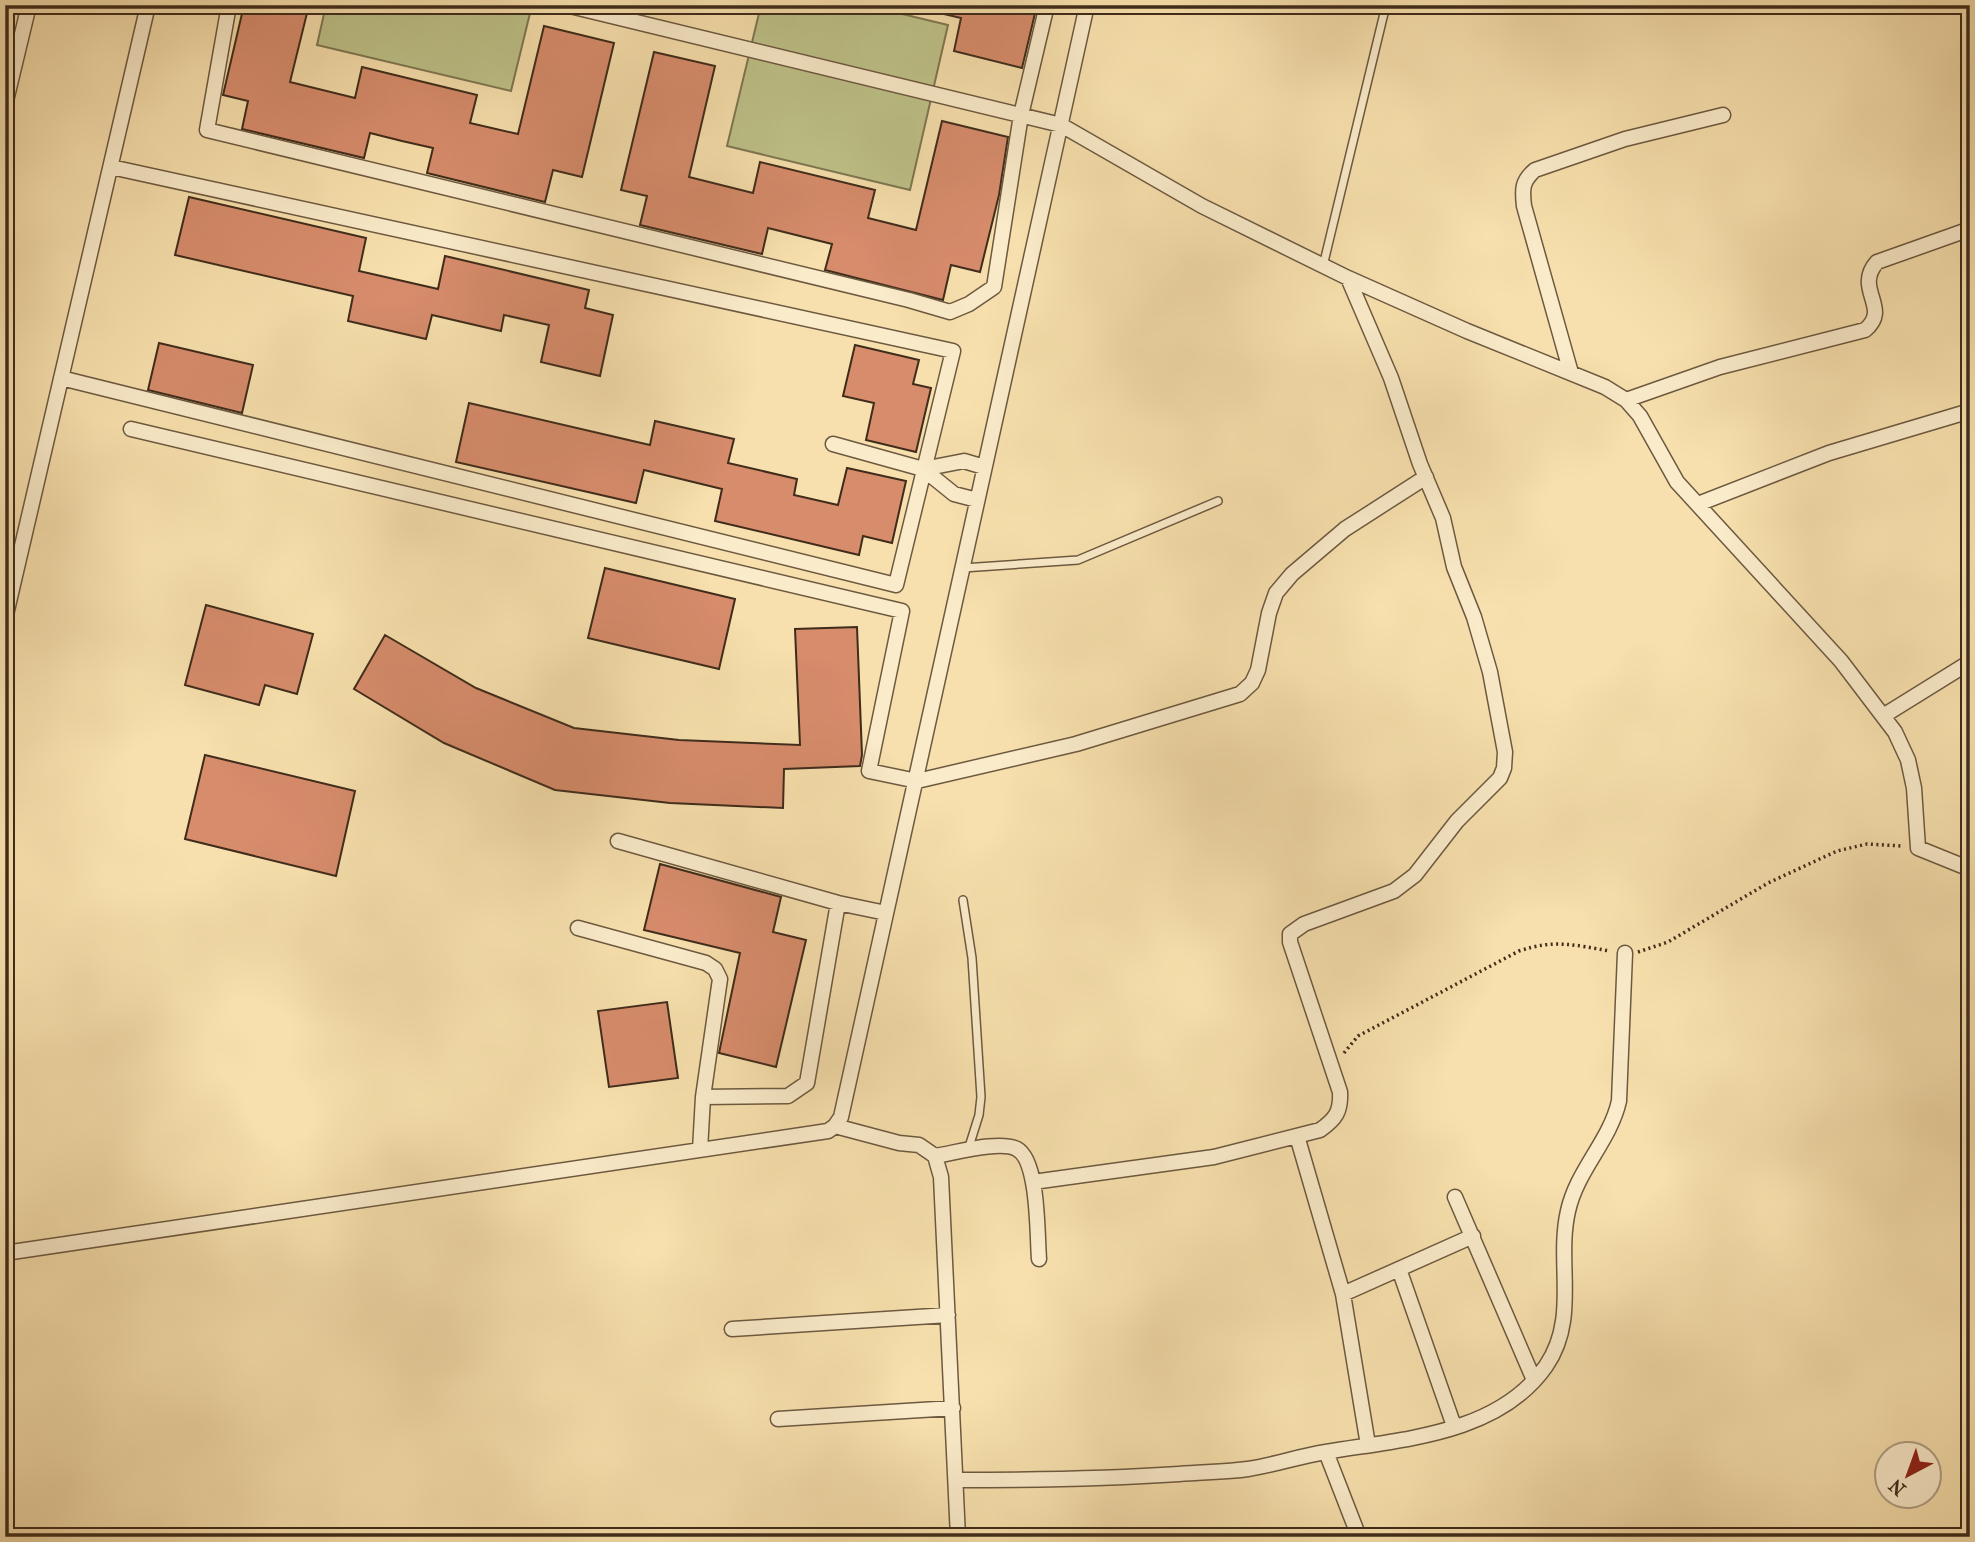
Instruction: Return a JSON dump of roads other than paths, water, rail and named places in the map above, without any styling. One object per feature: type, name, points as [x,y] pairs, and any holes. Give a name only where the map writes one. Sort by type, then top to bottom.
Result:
[{"type":"street","points":[[5,105],[29,5]]},
{"type":"street","points":[[5,619],[148,5]]},
{"type":"street","points":[[229,5],[207,130],[950,312],[969,304],[994,287],[1021,115],[1047,5]]},
{"type":"street","points":[[566,5],[1061,125],[1202,206],[1348,278],[1467,331],[1605,387],[1626,400],[1640,416],[1677,482],[1841,661],[1895,732],[1908,760],[1914,788],[1918,848],[1970,869]]},
{"type":"street","points":[[5,1253],[828,1131],[835,1126],[841,1117],[917,780],[1087,5]]},
{"type":"street","points":[[1572,373],[1524,206],[1522,188],[1526,177],[1535,170],[1625,139],[1723,115]]},
{"type":"street","points":[[61,378],[896,585],[953,351],[111,167]]},
{"type":"street","points":[[1626,400],[1720,367],[1866,330],[1876,316],[1867,279],[1869,270],[1877,262],[1970,229]]},
{"type":"street","points":[[1033,1182],[1214,1157],[1320,1130],[1333,1121],[1341,1108],[1340,1092],[1290,942],[1290,934],[1304,924],[1394,891],[1415,875],[1457,821],[1500,778],[1504,768],[1504,752],[1490,672],[1474,617],[1454,567],[1443,518],[1391,378],[1348,278]]},
{"type":"street","points":[[1698,504],[1829,453],[1970,411]]},
{"type":"street","points":[[131,429],[902,611],[869,771],[917,780],[1076,744],[1240,694],[1252,683],[1258,670],[1269,613],[1276,593],[1292,574],[1345,529],[1426,477]]},
{"type":"street","points":[[833,443],[923,469],[954,494],[977,500]]},
{"type":"street","points":[[923,469],[964,461],[984,467]]},
{"type":"street","points":[[1883,716],[1970,662]]},
{"type":"street","points":[[618,841],[838,903],[886,913]]},
{"type":"street","points":[[704,1097],[788,1096],[807,1083],[838,903]]},
{"type":"street","points":[[578,928],[706,963],[715,969],[720,979],[704,1097],[700,1150]]},
{"type":"street","points":[[957,1480],[1101,1479],[1248,1469],[1326,1452],[1416,1438],[1506,1406],[1547,1364],[1563,1330],[1570,1203],[1576,1185],[1615,1118],[1619,1101],[1625,953]]},
{"type":"street","points":[[835,1126],[899,1143],[919,1145],[935,1156],[941,1177],[958,1537]]},
{"type":"street","points":[[1297,1136],[1343,1294],[1368,1445]]},
{"type":"street","points":[[935,1156],[1003,1146],[1016,1148],[1026,1156],[1033,1182],[1039,1259]]},
{"type":"street","points":[[1455,1197],[1534,1380]]},
{"type":"street","points":[[1343,1294],[1472,1236]]},
{"type":"street","points":[[1399,1269],[1454,1426]]},
{"type":"street","points":[[732,1329],[948,1315]]},
{"type":"street","points":[[778,1419],[953,1408]]},
{"type":"street","points":[[1326,1452],[1359,1537]]},
{"type":"lane","points":[[1323,265],[1386,5]]},
{"type":"lane","points":[[962,568],[1078,560],[1218,502]]},
{"type":"lane","points":[[963,900],[972,958],[981,1097],[979,1115],[967,1151]]}]
